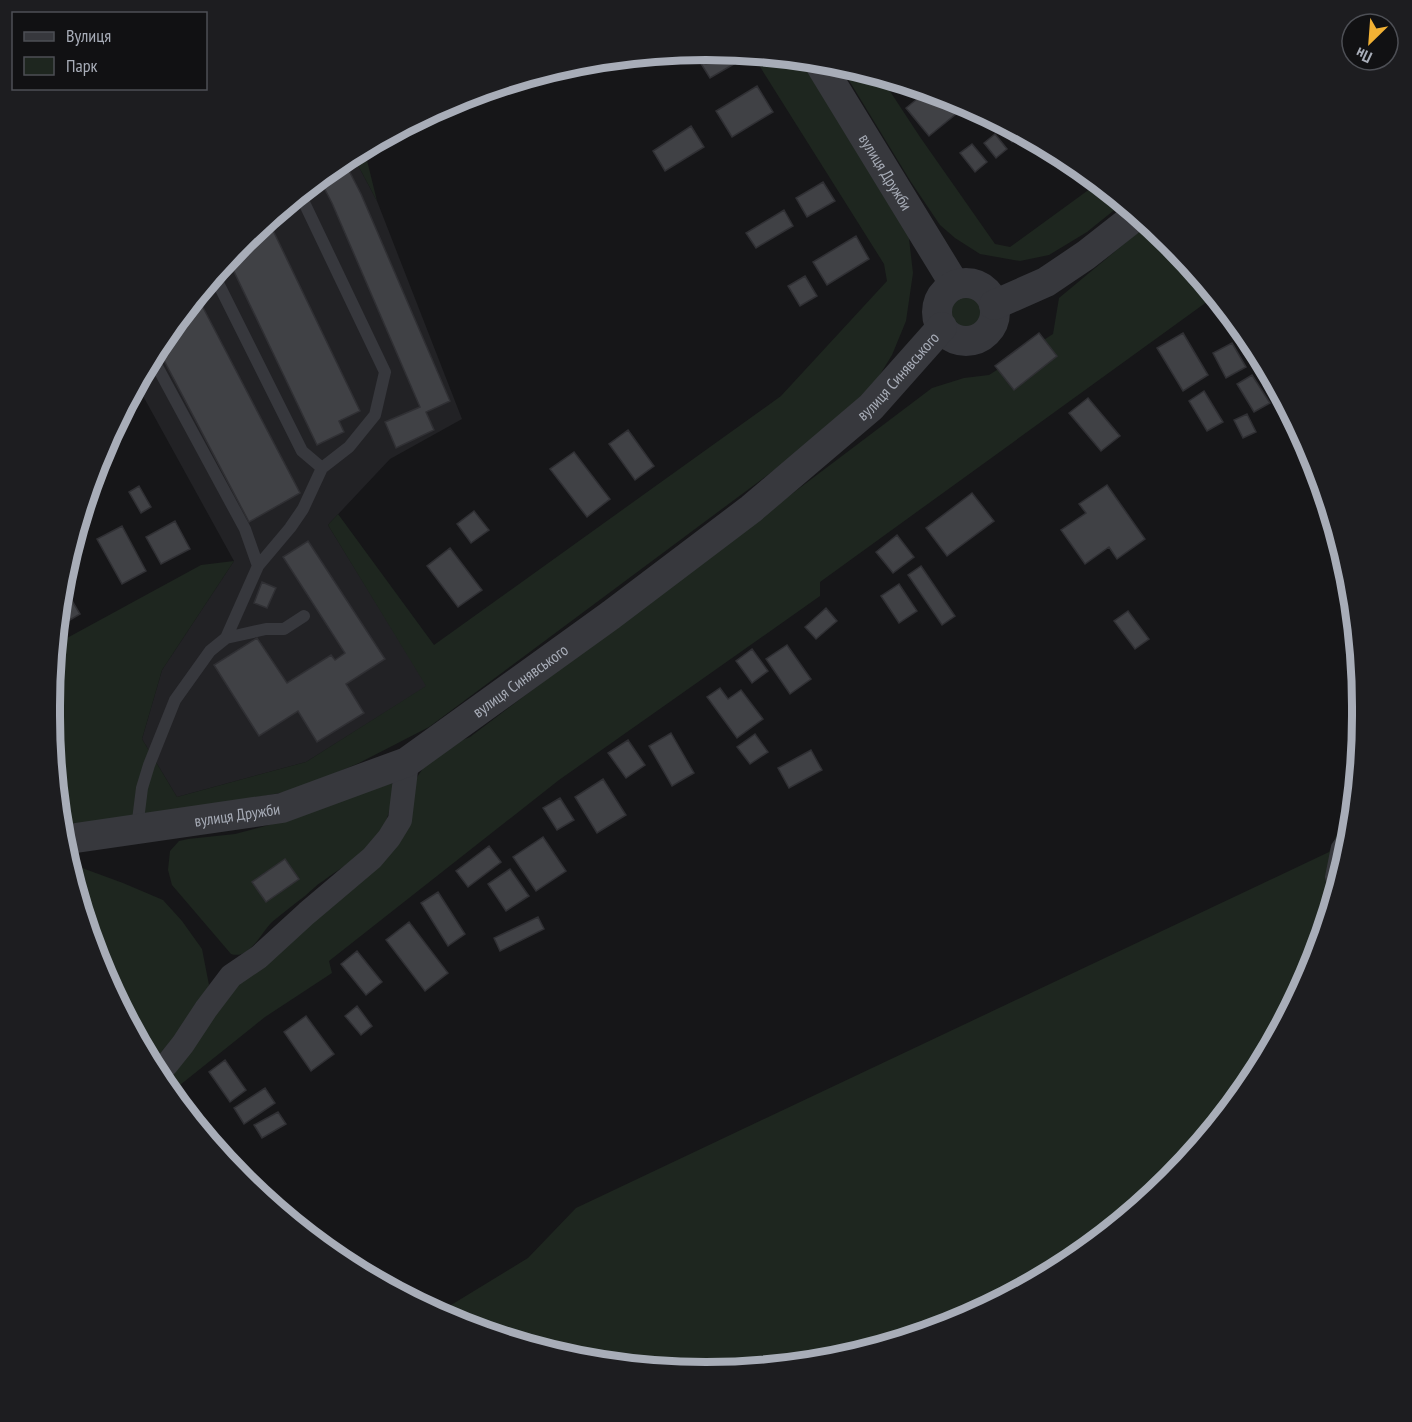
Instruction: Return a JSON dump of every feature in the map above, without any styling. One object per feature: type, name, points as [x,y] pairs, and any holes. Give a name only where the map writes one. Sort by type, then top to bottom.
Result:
[{"type":"street","name":"вулиця Дружби","points":[[825,71],[955,285]]},
{"type":"street","points":[[994,305],[1046,282],[1086,255],[1131,219]]},
{"type":"street","points":[[975,284],[984,289],[994,305],[992,325],[977,339],[957,339],[948,335],[938,318],[941,298],[955,285],[975,284]]},
{"type":"street","name":"вулиця Синявського","points":[[407,762],[611,615],[750,509],[871,406],[942,327]]},
{"type":"street","name":"вулиця Дружби","points":[[72,839],[282,808],[407,762]]},
{"type":"street","points":[[164,1067],[231,976],[259,957],[372,858],[389,838],[400,820],[407,762]]},
{"type":"lane","points":[[226,638],[258,566],[303,509],[322,468],[349,447],[375,415],[385,372],[303,201]]},
{"type":"lane","points":[[218,283],[302,451],[322,468]]},
{"type":"lane","points":[[157,366],[245,530],[258,566]]},
{"type":"lane","points":[[137,829],[142,788],[175,700],[210,651],[226,638],[266,629],[284,628],[304,616]]},
{"type":"lane","points":[[1331,878],[1340,843]]},
{"type":"shaded area","points":[[357,163],[377,201],[462,419],[390,459],[328,525],[427,686],[306,762],[177,797],[142,739],[162,670],[234,561],[142,393],[169,347],[220,280],[280,220],[313,193]]},
{"type":"green space","points":[[757,62],[811,69],[908,230],[913,273],[906,321],[892,355],[873,386],[824,433],[429,727],[359,763],[296,790],[164,814],[70,827],[61,758],[61,664],[64,640],[201,565],[234,561],[162,670],[142,739],[177,797],[306,762],[426,686],[328,525],[338,514],[434,645],[781,396],[887,281],[884,264]]},
{"type":"green space","points":[[846,75],[887,86],[995,244],[1010,247],[1092,188],[1117,208],[1087,232],[1049,255],[1020,261],[980,254],[955,238],[940,225]]},
{"type":"green space","points":[[366,157],[377,201],[357,163]]},
{"type":"green space","points":[[1142,229],[1163,249],[1209,301],[820,582],[820,596],[559,780],[329,961],[332,973],[265,1017],[177,1087],[167,1072],[232,990],[398,845],[414,782],[425,765],[443,748],[470,737],[932,388],[964,378],[989,375],[1053,334],[1059,298]]},
{"type":"green space","points":[[966,296],[977,301],[982,312],[977,323],[966,328],[955,323],[950,312],[955,301]]},
{"type":"green space","points":[[391,782],[393,785],[388,816],[371,844],[272,922],[254,944],[243,953],[231,954],[172,885],[168,870],[170,851],[179,841],[235,834],[269,825]]},
{"type":"green space","points":[[1343,820],[1330,883],[1303,963],[1265,1039],[1219,1109],[1163,1173],[1132,1202],[1065,1253],[992,1295],[914,1328],[832,1350],[748,1361],[706,1362],[664,1361],[580,1350],[498,1328],[447,1307],[528,1258],[576,1208],[1329,852]]},
{"type":"green space","points":[[78,866],[163,900],[182,921],[202,949],[209,985],[196,1011],[158,1056],[127,1002],[109,963],[94,924]]},
{"type":"building","points":[[703,60],[740,61],[710,78],[700,62]]},
{"type":"building","points":[[757,86],[773,112],[732,137],[716,111]]},
{"type":"building","points":[[920,96],[959,112],[929,136],[906,108]]},
{"type":"building","points":[[691,126],[704,147],[665,171],[653,151]]},
{"type":"building","points":[[995,134],[1007,149],[996,158],[984,143]]},
{"type":"building","points":[[972,144],[987,162],[975,172],[960,153]]},
{"type":"building","points":[[348,168],[450,401],[426,412],[434,430],[396,448],[385,422],[420,407],[323,186]]},
{"type":"building","points":[[823,182],[835,201],[807,217],[796,198]]},
{"type":"building","points":[[784,210],[793,226],[756,248],[746,233]]},
{"type":"building","points":[[272,228],[360,411],[339,421],[344,432],[317,445],[232,267]]},
{"type":"building","points":[[856,236],[869,259],[827,285],[813,262]]},
{"type":"building","points":[[805,276],[817,296],[800,306],[788,286]]},
{"type":"building","points":[[201,303],[300,493],[249,522],[163,358]]},
{"type":"building","points":[[1231,330],[1246,353],[1244,354]]},
{"type":"building","points":[[1039,333],[1057,356],[1014,390],[995,366]]},
{"type":"building","points":[[1183,333],[1208,375],[1183,391],[1157,348]]},
{"type":"building","points":[[1232,343],[1246,367],[1226,378],[1213,353]]},
{"type":"building","points":[[1252,375],[1270,403],[1254,412],[1237,384]]},
{"type":"building","points":[[1204,391],[1223,422],[1207,431],[1189,401]]},
{"type":"building","points":[[1272,397],[1287,423],[1285,424]]},
{"type":"building","points":[[1088,398],[1120,436],[1101,451],[1069,413]]},
{"type":"building","points":[[1247,414],[1256,432],[1243,438],[1234,420]]},
{"type":"building","points":[[628,430],[654,466],[635,480],[609,444]]},
{"type":"building","points":[[574,452],[610,499],[587,517],[550,469]]},
{"type":"building","points":[[1107,485],[1145,539],[1117,559],[1109,547],[1085,564],[1061,530],[1086,513],[1079,504]]},
{"type":"building","points":[[139,486],[151,507],[141,513],[129,492]]},
{"type":"building","points":[[972,493],[994,521],[947,556],[926,528]]},
{"type":"building","points":[[474,511],[489,530],[471,543],[457,524]]},
{"type":"building","points":[[175,521],[190,549],[161,564],[146,537]]},
{"type":"building","points":[[122,526],[146,571],[122,584],[97,539]]},
{"type":"building","points":[[897,535],[914,557],[893,573],[876,552]]},
{"type":"building","points":[[308,541],[385,659],[346,684],[364,713],[317,742],[298,711],[259,736],[214,665],[257,638],[287,683],[331,655],[335,660],[345,653],[283,557]]},
{"type":"building","points":[[450,548],[482,590],[458,607],[427,566]]},
{"type":"building","points":[[921,566],[955,616],[942,625],[908,575]]},
{"type":"building","points":[[262,582],[276,588],[267,608],[254,603]]},
{"type":"building","points":[[899,584],[917,611],[899,623],[881,596]]},
{"type":"building","points":[[70,597],[80,614],[66,622]]},
{"type":"building","points":[[826,608],[837,621],[816,639],[805,627]]},
{"type":"building","points":[[1128,611],[1149,639],[1135,649],[1114,621]]},
{"type":"building","points":[[787,645],[811,679],[790,694],[766,659]]},
{"type":"building","points":[[752,649],[768,671],[752,683],[736,661]]},
{"type":"building","points":[[720,688],[728,699],[741,690],[763,719],[737,738],[707,697]]},
{"type":"building","points":[[671,733],[694,773],[672,786],[649,746]]},
{"type":"building","points":[[755,734],[768,752],[750,764],[737,747]]},
{"type":"building","points":[[628,740],[645,765],[626,778],[608,753]]},
{"type":"building","points":[[811,750],[822,770],[789,788],[778,768]]},
{"type":"building","points":[[603,779],[626,815],[597,833],[575,797]]},
{"type":"building","points":[[560,798],[574,820],[557,830],[543,808]]},
{"type":"building","points":[[543,837],[566,871],[536,891],[513,857]]},
{"type":"building","points":[[489,846],[501,862],[468,887],[456,871]]},
{"type":"building","points":[[285,859],[299,879],[266,902],[252,882]]},
{"type":"building","points":[[510,869],[529,896],[506,911],[488,884]]},
{"type":"building","points":[[438,892],[465,934],[448,946],[421,903]]},
{"type":"building","points":[[538,917],[544,929],[500,951],[494,938]]},
{"type":"building","points":[[409,922],[448,973],[425,991],[386,940]]},
{"type":"building","points":[[357,951],[382,982],[366,995],[341,964]]},
{"type":"building","points":[[357,1006],[372,1026],[361,1035],[345,1016]]},
{"type":"building","points":[[306,1016],[334,1054],[311,1071],[284,1032]]},
{"type":"building","points":[[225,1060],[246,1090],[230,1102],[209,1072]]},
{"type":"building","points":[[265,1088],[275,1103],[244,1124],[234,1108]]},
{"type":"building","points":[[278,1112],[286,1124],[262,1138],[254,1125]]}]
